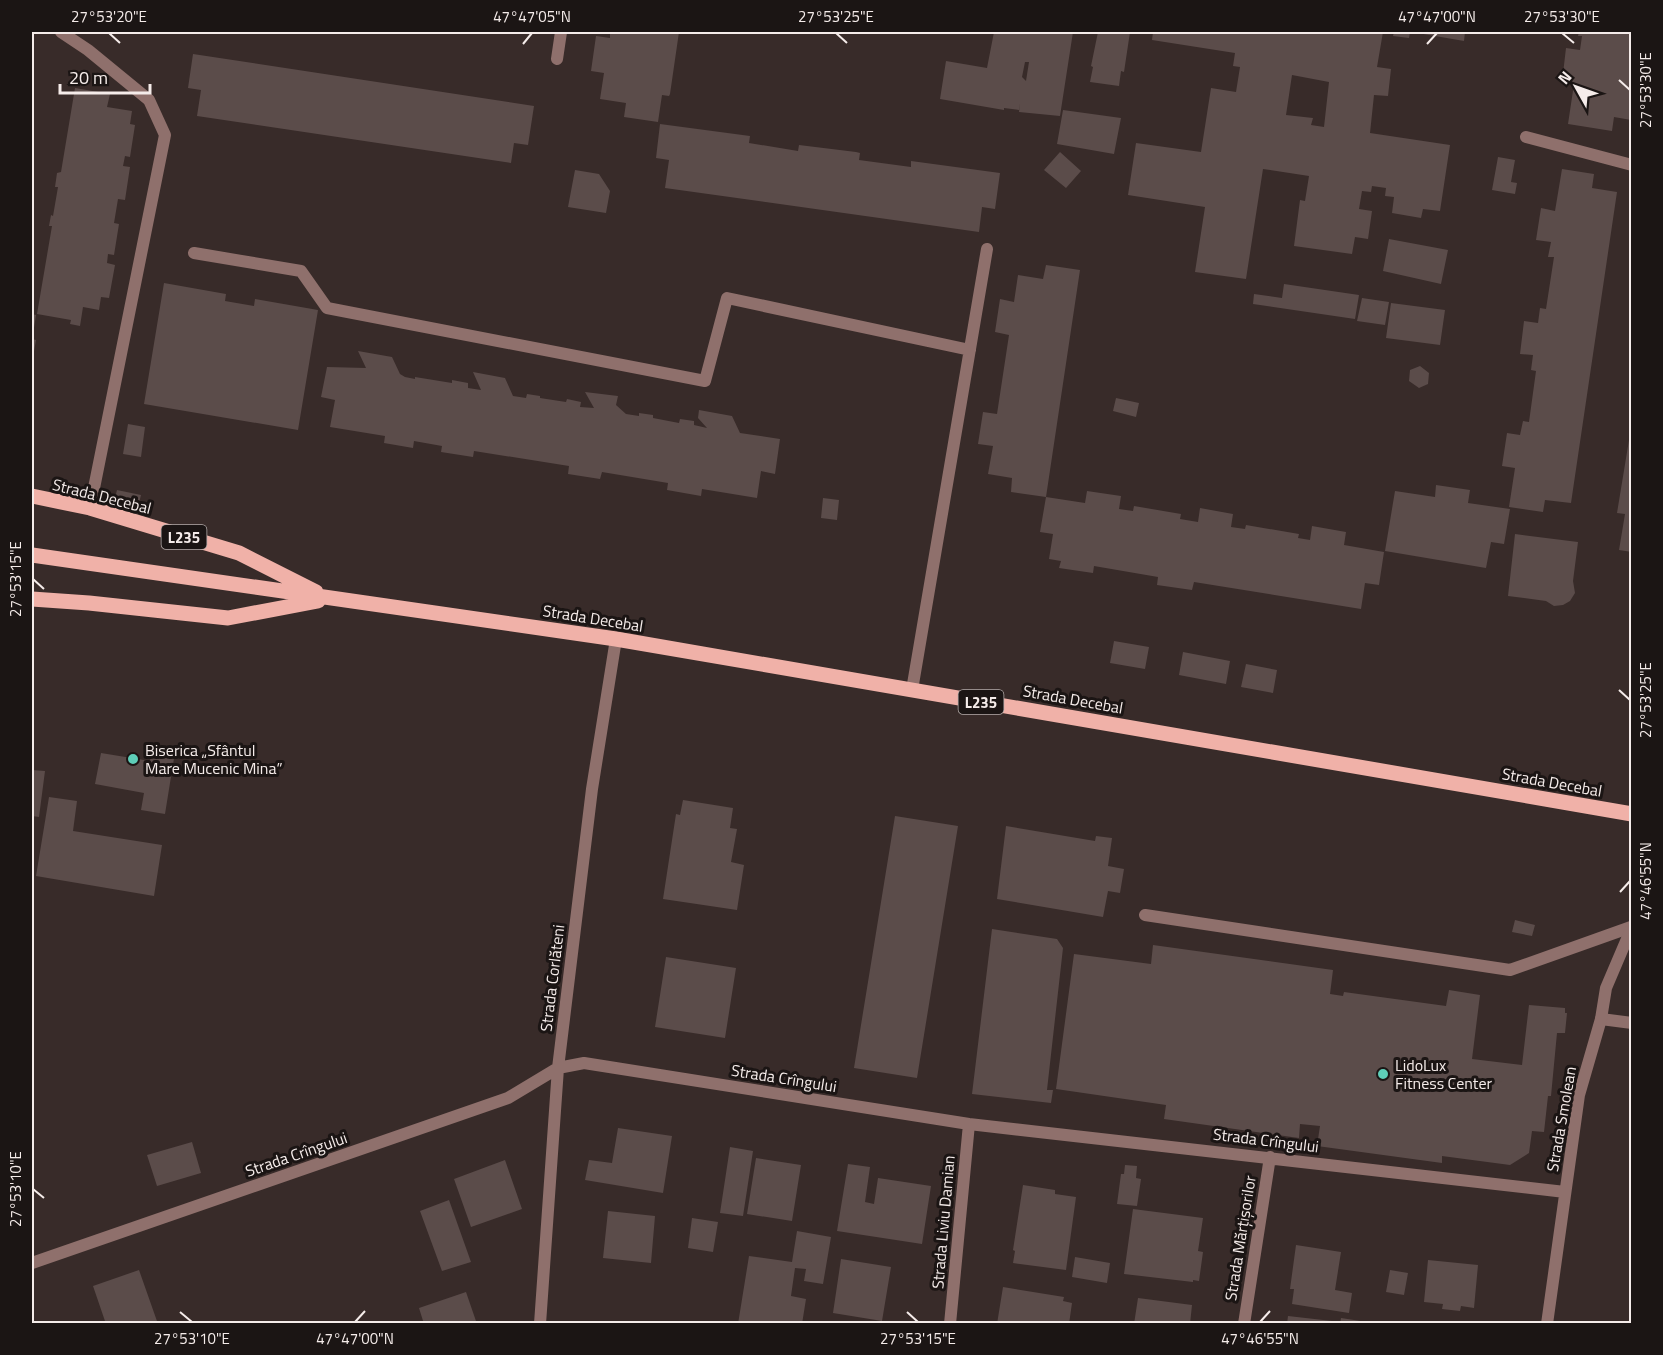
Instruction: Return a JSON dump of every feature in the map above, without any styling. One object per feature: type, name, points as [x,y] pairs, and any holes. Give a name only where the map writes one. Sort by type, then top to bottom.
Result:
[{"type":"main road","name":"Strada Decebal","points":[[32,496],[90,508],[239,553],[329,599]]},
{"type":"main road","name":"Strada Decebal","points":[[32,555],[616,639],[1632,814]]},
{"type":"main road","name":"Strada Decebal","points":[[32,599],[228,618],[329,599]]},
{"type":"street","points":[[61,32],[88,50],[149,100],[165,135],[90,508]]},
{"type":"street","points":[[558,59],[561,32]]},
{"type":"street","points":[[1526,137],[1632,165]]},
{"type":"street","points":[[912,690],[987,249]]},
{"type":"street","points":[[194,253],[301,271],[327,308],[705,381],[727,298],[970,350]]},
{"type":"street","name":"Strada Corlăteni","points":[[540,1323],[558,1068],[592,789],[616,639]]},
{"type":"street","points":[[1145,915],[1510,970],[1631,927]]},
{"type":"street","name":"Strada Smolean","points":[[1547,1323],[1579,1095],[1601,1019],[1606,988],[1631,927]]},
{"type":"street","points":[[1601,1019],[1632,1023]]},
{"type":"street","name":"Strada Crîngului","points":[[32,1263],[508,1098],[558,1068],[584,1063],[969,1124],[1565,1192]]},
{"type":"street","name":"Strada Liviu Damian","points":[[950,1323],[969,1124]]},
{"type":"street","name":"Strada Mărțișorilor","points":[[1244,1323],[1270,1157]]},
{"type":"building","points":[[610,32],[679,32],[670,94],[669,96],[662,95],[658,122],[624,117],[626,103],[600,99],[604,73],[591,71],[596,36],[610,38]]},
{"type":"building","points":[[994,32],[1073,32],[1060,116],[1019,112],[1020,103],[1019,110],[1004,108],[1004,110],[940,99],[946,61],[987,68]],"holes":[[[1025,62],[1029,62],[1026,81],[1022,77]]]},
{"type":"building","points":[[1098,32],[1130,32],[1124,72],[1121,71],[1119,86],[1090,82]]},
{"type":"building","points":[[1153,32],[1383,32],[1377,67],[1391,69],[1388,96],[1374,95],[1370,133],[1450,145],[1440,211],[1423,209],[1421,218],[1392,213],[1394,197],[1385,196],[1386,188],[1372,186],[1371,192],[1362,191],[1359,209],[1372,211],[1368,239],[1355,237],[1352,254],[1294,246],[1300,200],[1305,201],[1309,176],[1263,169],[1246,279],[1195,272],[1205,207],[1128,195],[1136,143],[1201,152],[1211,88],[1236,92],[1240,67],[1233,66],[1235,53],[1152,40]],"holes":[[[1292,75],[1329,82],[1324,127],[1311,125],[1313,118],[1286,115]]]},
{"type":"building","points":[[1394,32],[1410,32],[1409,38],[1393,36]]},
{"type":"building","points":[[1412,32],[1465,32],[1464,41]]},
{"type":"building","points":[[1579,32],[1632,32],[1631,120],[1614,117],[1612,131],[1568,124],[1574,84],[1562,82],[1566,48],[1580,50],[1582,36],[1578,36]]},
{"type":"building","points":[[193,54],[534,106],[528,145],[514,143],[511,163],[197,116],[201,90],[188,88]]},
{"type":"building","points":[[75,88],[110,94],[107,107],[132,111],[130,124],[135,125],[130,157],[125,156],[123,166],[130,167],[125,200],[118,199],[114,223],[119,224],[114,255],[108,254],[107,263],[115,265],[109,298],[101,297],[99,310],[83,307],[80,326],[70,324],[71,320],[37,314],[52,226],[49,226],[58,187],[55,187],[57,173],[61,172]]},
{"type":"building","points":[[1063,110],[1121,118],[1114,154],[1057,144]]},
{"type":"building","points":[[660,124],[750,136],[749,143],[798,151],[799,145],[856,152],[860,153],[859,160],[911,167],[911,161],[1000,173],[995,209],[982,207],[979,232],[665,188],[669,160],[656,158]]},
{"type":"building","points":[[1060,152],[1081,171],[1066,188],[1044,170]]},
{"type":"building","points":[[1498,157],[1515,160],[1511,182],[1517,183],[1515,194],[1492,190]]},
{"type":"building","points":[[1562,169],[1594,174],[1592,188],[1617,192],[1571,503],[1545,500],[1543,512],[1509,507],[1515,468],[1502,466],[1507,433],[1520,435],[1523,421],[1529,422],[1536,371],[1531,370],[1533,355],[1520,354],[1524,321],[1538,323],[1540,308],[1546,309],[1554,257],[1548,257],[1551,242],[1536,240],[1541,208],[1555,211]]},
{"type":"building","points":[[575,170],[599,174],[610,191],[606,213],[568,207]]},
{"type":"building","points":[[1389,239],[1448,250],[1441,284],[1383,271]]},
{"type":"building","points":[[1046,265],[1080,270],[1046,497],[1011,492],[1012,478],[988,474],[993,446],[978,444],[983,412],[997,414],[1009,335],[995,332],[1000,299],[1014,302],[1018,275],[1043,279]]},
{"type":"building","points":[[164,283],[226,294],[225,301],[254,306],[255,299],[318,310],[298,430],[144,404]]},
{"type":"building","points":[[1284,284],[1359,295],[1355,319],[1253,304],[1254,294],[1282,298]]},
{"type":"building","points":[[1362,298],[1389,302],[1385,325],[1357,321]]},
{"type":"building","points":[[1391,303],[1445,310],[1440,345],[1386,338]]},
{"type":"building","points":[[32,314],[36,315],[33,334],[32,334]]},
{"type":"building","points":[[32,339],[36,340],[33,357],[32,357]]},
{"type":"building","points":[[358,351],[392,357],[400,374],[415,379],[415,377],[452,383],[452,380],[468,383],[468,388],[481,390],[473,372],[505,378],[513,396],[526,398],[527,394],[566,402],[567,399],[581,402],[580,407],[594,408],[585,392],[618,396],[616,405],[626,414],[653,415],[653,418],[679,423],[680,419],[694,421],[694,425],[707,428],[698,418],[699,410],[732,416],[740,433],[780,439],[775,474],[761,471],[757,498],[702,489],[701,496],[667,490],[668,483],[602,472],[600,479],[568,474],[569,466],[474,451],[473,457],[441,452],[442,446],[414,441],[413,448],[384,443],[385,436],[330,427],[335,400],[321,397],[327,367],[366,368]]},
{"type":"building","points":[[1420,366],[1429,373],[1428,384],[1419,388],[1409,381],[1410,370]]},
{"type":"building","points":[[1116,398],[1139,403],[1136,417],[1113,411]]},
{"type":"building","points":[[128,424],[145,427],[141,457],[123,454]]},
{"type":"building","points":[[1629,440],[1632,440],[1632,552],[1619,550],[1625,514],[1617,513]]},
{"type":"building","points":[[1436,485],[1470,490],[1468,503],[1510,509],[1504,544],[1491,542],[1486,568],[1385,551],[1395,491],[1435,497]]},
{"type":"building","points":[[117,490],[141,495],[138,507],[114,502]]},
{"type":"building","points":[[1087,491],[1121,496],[1119,509],[1133,511],[1134,506],[1181,514],[1180,519],[1198,522],[1200,508],[1233,514],[1231,527],[1245,529],[1246,525],[1299,534],[1298,538],[1310,540],[1312,526],[1346,532],[1344,545],[1384,552],[1379,585],[1365,583],[1361,609],[1194,582],[1192,590],[1157,585],[1158,577],[1094,566],[1093,573],[1059,568],[1061,561],[1049,559],[1053,534],[1040,532],[1046,497],[1085,503]]},
{"type":"building","points":[[823,498],[839,500],[837,520],[821,518]]},
{"type":"building","points":[[1515,534],[1578,542],[1573,581],[1575,593],[1570,601],[1554,606],[1546,601],[1508,596]]},
{"type":"building","points":[[1114,641],[1149,647],[1145,669],[1110,663]]},
{"type":"building","points":[[1183,652],[1230,661],[1226,684],[1179,675]]},
{"type":"building","points":[[1246,664],[1277,670],[1273,693],[1241,687]]},
{"type":"building","points":[[152,748],[175,752],[165,814],[141,810],[144,793],[95,784],[101,753],[150,761]]},
{"type":"building","points":[[32,770],[45,771],[39,817],[32,816]]},
{"type":"building","points":[[49,797],[77,801],[73,831],[162,845],[154,896],[36,876]]},
{"type":"building","points":[[683,800],[733,808],[730,828],[737,829],[731,862],[744,865],[737,910],[663,899],[676,814],[680,815]]},
{"type":"building","points":[[895,816],[958,826],[917,1078],[854,1068]]},
{"type":"building","points":[[1006,826],[1095,841],[1096,836],[1112,838],[1108,866],[1124,869],[1120,893],[1108,891],[1103,917],[997,899]]},
{"type":"building","points":[[1515,920],[1535,925],[1532,936],[1512,932]]},
{"type":"building","points":[[992,929],[1057,939],[1063,948],[1047,1090],[1053,1090],[1051,1103],[972,1094]]},
{"type":"building","points":[[1153,945],[1333,970],[1330,994],[1343,996],[1344,992],[1446,1006],[1449,990],[1480,995],[1472,1059],[1522,1065],[1529,1005],[1565,1008],[1565,1013],[1567,1013],[1565,1033],[1557,1033],[1551,1096],[1548,1096],[1544,1132],[1532,1131],[1529,1153],[1510,1165],[1442,1156],[1442,1163],[1317,1146],[1320,1126],[1300,1124],[1299,1138],[1164,1119],[1166,1105],[1056,1089],[1074,954],[1151,964]]},
{"type":"building","points":[[666,957],[736,968],[725,1038],[655,1027]]},
{"type":"building","points":[[618,1128],[672,1136],[663,1193],[585,1180],[589,1160],[612,1163]]},
{"type":"building","points":[[192,1142],[201,1173],[157,1186],[147,1155]]},
{"type":"building","points":[[730,1147],[753,1151],[743,1216],[720,1213]]},
{"type":"building","points":[[756,1158],[801,1165],[792,1221],[747,1214]]},
{"type":"building","points":[[505,1160],[522,1209],[471,1227],[454,1179]]},
{"type":"building","points":[[848,1164],[870,1167],[865,1202],[874,1204],[878,1178],[931,1186],[922,1244],[837,1231]]},
{"type":"building","points":[[1125,1165],[1137,1166],[1136,1178],[1141,1179],[1137,1206],[1117,1204],[1121,1174],[1124,1174]]},
{"type":"building","points":[[1023,1185],[1055,1190],[1055,1194],[1076,1197],[1066,1270],[1013,1263]]},
{"type":"building","points":[[449,1200],[471,1262],[442,1271],[420,1211]]},
{"type":"building","points":[[1133,1209],[1203,1218],[1198,1251],[1203,1252],[1199,1281],[1124,1274]]},
{"type":"building","points":[[608,1211],[655,1216],[651,1263],[603,1258]]},
{"type":"building","points":[[692,1218],[718,1222],[713,1252],[688,1248]]},
{"type":"building","points":[[797,1231],[831,1237],[823,1284],[804,1281],[806,1269],[795,1268],[791,1296],[806,1299],[802,1324],[738,1324],[749,1256],[792,1262]]},
{"type":"building","points":[[1296,1245],[1341,1252],[1335,1290],[1352,1293],[1349,1313],[1292,1304],[1294,1289],[1290,1289]]},
{"type":"building","points":[[1075,1257],[1110,1263],[1107,1283],[1072,1277]]},
{"type":"building","points":[[841,1259],[891,1267],[882,1321],[833,1313]]},
{"type":"building","points":[[1428,1260],[1478,1265],[1474,1308],[1461,1306],[1460,1311],[1442,1309],[1443,1304],[1424,1302]]},
{"type":"building","points":[[139,1270],[158,1324],[106,1324],[93,1286]]},
{"type":"building","points":[[1390,1270],[1408,1273],[1404,1295],[1386,1292]]},
{"type":"building","points":[[1003,1287],[1064,1297],[1063,1301],[1072,1303],[1069,1324],[997,1324]]},
{"type":"building","points":[[466,1292],[477,1324],[424,1324],[419,1308]]},
{"type":"building","points":[[1138,1298],[1192,1305],[1190,1324],[1134,1324]]},
{"type":"building","points":[[1288,1316],[1332,1321],[1332,1324],[1287,1324]]},
{"type":"building","points":[[1341,1318],[1367,1322],[1367,1324],[1340,1324]]},
{"type":"place","name":"Biserica „Sfântul Mare Mucenic Mina”","points":[[133,759]]},
{"type":"place","name":"LidoLux Fitness Center","points":[[1383,1074]]}]
